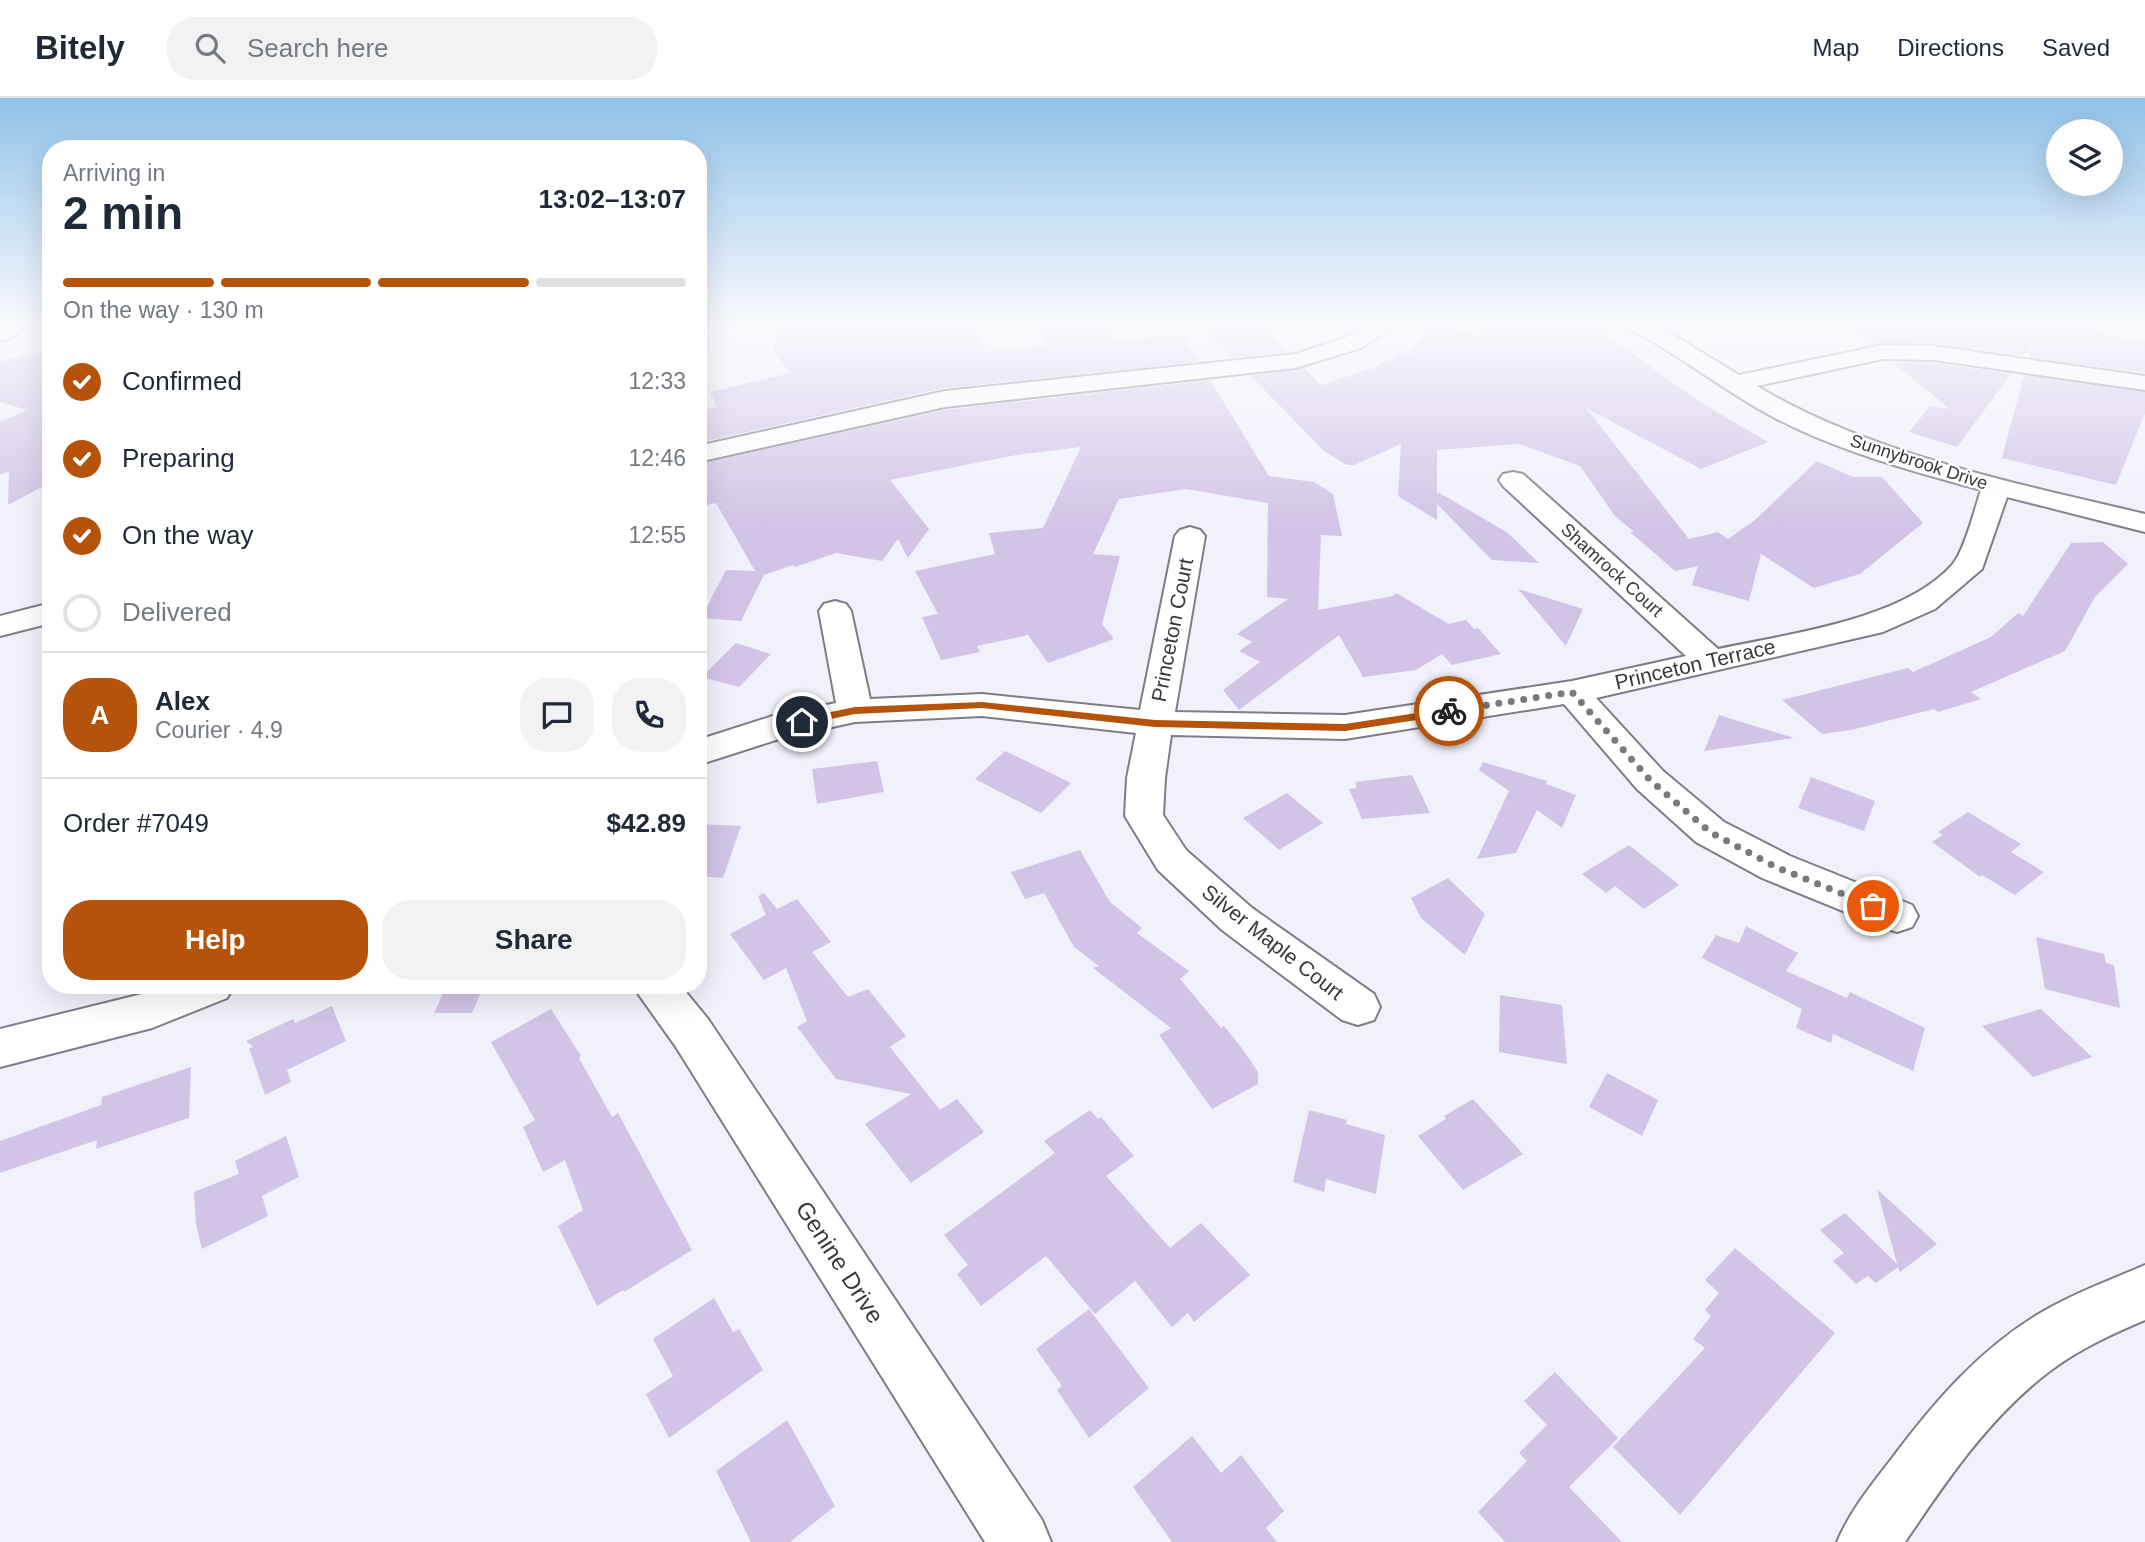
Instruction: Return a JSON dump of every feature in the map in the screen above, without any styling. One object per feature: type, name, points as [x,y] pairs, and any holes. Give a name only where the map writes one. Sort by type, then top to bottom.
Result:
[{"type":"street","points":[[707,452],[945,399],[1034,389]]},
{"type":"street","name":"Sunnybrook Drive","points":[[1745,389],[1781,411],[1823,430],[1900,458],[1996,487],[2145,523]]},
{"type":"street","name":"Shamrock Court","points":[[1513,480],[1710,660]]},
{"type":"street","name":"Princeton Terrace","points":[[707,750],[776,727],[855,711],[982,705],[1155,723],[1345,727],[1572,692],[1872,625],[1924,602],[1967,569],[1996,487]]},
{"type":"street","name":"Princeton Court","points":[[1155,723],[1190,536]]},
{"type":"street","points":[[835,611],[855,711]]},
{"type":"street","points":[[0,626],[42,615]]},
{"type":"street","points":[[1572,692],[1650,780],[1710,832],[1776,867],[1897,916]]},
{"type":"street","name":"Silver Maple Court","points":[[1155,723],[1146,778],[1144,816],[1172,860],[1237,919],[1358,1007]]},
{"type":"street","points":[[0,1048],[152,1010],[190,994]]},
{"type":"street","name":"Genine Drive","points":[[661,994],[692,1033],[1020,1542]]},
{"type":"street","points":[[1868,1542],[1980,1394],[2024,1357],[2062,1331],[2145,1292]]},
{"type":"building","points":[[0,389],[42,389],[42,487],[8,505],[9,471],[0,475],[0,422],[27,410],[0,402]]},
{"type":"building","points":[[721,389],[938,389],[707,441],[707,409],[717,407],[710,392]]},
{"type":"building","points":[[1127,389],[1216,389],[1269,476],[1314,482],[1333,494],[1342,536],[1321,535],[1318,610],[1393,596],[1396,593],[1449,624],[1466,620],[1474,629],[1478,628],[1501,654],[1452,665],[1442,654],[1416,670],[1363,677],[1339,635],[1239,710],[1223,690],[1260,662],[1239,651],[1252,642],[1237,634],[1288,599],[1267,597],[1268,503],[1186,489],[1119,499],[1093,554],[1120,556],[1102,624],[1114,639],[1048,663],[1028,635],[977,646],[980,652],[941,660],[922,617],[938,614],[915,571],[995,554],[989,533],[1043,528],[1081,447],[1016,455],[890,480],[929,529],[908,558],[898,539],[882,561],[836,553],[795,567],[793,565],[764,575],[741,621],[707,618],[707,606],[726,570],[755,571],[716,503],[707,505],[707,462],[945,410]]},
{"type":"building","points":[[1264,389],[1682,389],[1768,442],[1701,469],[1586,408],[1689,539],[1718,532],[1728,539],[1755,520],[1817,461],[1853,477],[1882,477],[1923,523],[1860,574],[1814,588],[1761,554],[1749,601],[1692,585],[1698,566],[1675,571],[1615,516],[1580,466],[1519,444],[1437,450],[1437,495],[1438,492],[1508,533],[1539,563],[1492,560],[1437,504],[1437,520],[1398,496],[1401,444],[1354,465],[1347,465],[1324,451]]},
{"type":"building","points":[[1926,389],[2000,389],[1957,447],[1909,432],[1930,406],[1950,409]]},
{"type":"building","points":[[2020,389],[2126,389],[2145,392],[2145,413],[2116,485],[2002,458]]},
{"type":"building","points":[[2103,542],[2128,564],[2095,597],[2065,651],[1971,692],[1981,699],[1938,712],[1934,709],[1851,730],[1822,734],[1782,700],[1908,668],[1913,672],[1991,637],[2018,613],[2023,616],[2071,543]]},
{"type":"building","points":[[1518,589],[1583,609],[1566,646]]},
{"type":"building","points":[[736,643],[771,654],[739,687],[707,678],[707,672]]},
{"type":"building","points":[[1719,715],[1794,738],[1704,751]]},
{"type":"building","points":[[1005,751],[1071,783],[1041,813],[975,779]]},
{"type":"building","points":[[877,761],[884,792],[817,804],[812,769]]},
{"type":"building","points":[[1483,762],[1547,781],[1546,784],[1576,795],[1562,828],[1537,810],[1516,853],[1477,859],[1509,791],[1479,770]]},
{"type":"building","points":[[1412,775],[1430,813],[1362,819],[1349,789],[1357,788],[1355,782]]},
{"type":"building","points":[[1811,777],[1875,801],[1864,831],[1798,808]]},
{"type":"building","points":[[1287,793],[1323,823],[1279,850],[1243,818]]},
{"type":"building","points":[[1968,812],[2021,844],[2011,852],[2044,872],[2015,895],[1982,875],[1980,877],[1932,842],[1943,835],[1938,832]]},
{"type":"building","points":[[707,824],[741,826],[723,878],[707,877]]},
{"type":"building","points":[[1629,845],[1679,885],[1644,909],[1615,886],[1606,893],[1582,874]]},
{"type":"building","points":[[1080,850],[1110,902],[1142,928],[1137,933],[1189,971],[1180,979],[1221,1028],[1224,1026],[1241,1047],[1258,1072],[1258,1084],[1212,1109],[1159,1035],[1171,1028],[1093,968],[1099,966],[1074,947],[1044,893],[1025,899],[1011,872]]},
{"type":"building","points":[[1448,878],[1485,914],[1465,955],[1421,918],[1411,898]]},
{"type":"building","points":[[764,893],[777,909],[797,899],[831,942],[812,952],[848,997],[868,989],[906,1036],[890,1047],[940,1110],[957,1099],[984,1132],[911,1183],[865,1124],[911,1094],[836,1079],[797,1027],[807,1021],[786,968],[764,980],[730,934],[766,915],[758,896]]},
{"type":"building","points":[[1746,926],[1798,953],[1786,971],[1847,998],[1850,992],[1925,1028],[1913,1071],[1833,1034],[1831,1043],[1796,1028],[1802,1009],[1702,957],[1716,935],[1739,943]]},
{"type":"building","points":[[2036,937],[2104,954],[2106,963],[2114,965],[2120,1008],[2045,989]]},
{"type":"building","points":[[443,994],[480,994],[472,1013],[434,1013]]},
{"type":"building","points":[[1500,995],[1562,1005],[1567,1064],[1499,1052]]},
{"type":"building","points":[[332,1006],[346,1041],[287,1070],[291,1082],[265,1095],[249,1048],[253,1047],[246,1041],[293,1019],[295,1023]]},
{"type":"building","points":[[551,1009],[581,1056],[579,1058],[612,1117],[618,1113],[692,1250],[597,1306],[558,1226],[583,1210],[565,1160],[543,1172],[523,1127],[535,1120],[491,1042]]},
{"type":"building","points":[[2041,1009],[2092,1057],[2033,1077],[1982,1026]]},
{"type":"building","points":[[191,1067],[189,1118],[96,1149],[97,1140],[0,1173],[0,1141],[101,1105],[102,1097]]},
{"type":"building","points":[[1607,1073],[1658,1100],[1642,1136],[1589,1107]]},
{"type":"building","points":[[1473,1099],[1523,1154],[1463,1190],[1418,1136]]},
{"type":"building","points":[[1090,1110],[1098,1119],[1101,1117],[1134,1156],[1106,1176],[1170,1248],[1201,1223],[1250,1275],[1194,1322],[1188,1313],[1172,1327],[1135,1281],[1095,1314],[1046,1256],[981,1306],[957,1274],[968,1265],[944,1235],[1055,1153],[1044,1141]]},
{"type":"building","points":[[1309,1110],[1347,1120],[1346,1124],[1385,1135],[1376,1194],[1326,1179],[1324,1192],[1293,1182]]},
{"type":"building","points":[[286,1136],[299,1177],[262,1196],[268,1216],[202,1249],[196,1225],[194,1192],[239,1174],[235,1161]]},
{"type":"building","points":[[1877,1189],[1937,1244],[1900,1272],[1898,1267],[1876,1283],[1868,1276],[1856,1284],[1833,1261],[1844,1253],[1820,1230],[1845,1213],[1897,1264]]},
{"type":"building","points":[[1735,1248],[1835,1333],[1680,1515],[1613,1447],[1705,1348],[1693,1339],[1711,1316],[1705,1310],[1719,1293],[1705,1280]]},
{"type":"building","points":[[714,1298],[733,1332],[739,1329],[763,1370],[669,1438],[646,1394],[673,1376],[653,1339]]},
{"type":"building","points":[[1089,1309],[1149,1388],[1089,1438],[1057,1390],[1062,1386],[1036,1349]]},
{"type":"building","points":[[1555,1372],[1618,1438],[1569,1487],[1622,1542],[1505,1542],[1478,1512],[1527,1461],[1519,1453],[1547,1425],[1524,1401]]},
{"type":"building","points":[[787,1420],[835,1506],[790,1542],[751,1542],[716,1471]]},
{"type":"building","points":[[1192,1436],[1221,1473],[1241,1455],[1284,1511],[1266,1528],[1277,1542],[1172,1542],[1133,1487]]},
{"type":"way so far","points":[[1449,711],[1572,692],[1650,780],[1710,832],[1776,867],[1873,906]]},
{"type":"route","points":[[802,722],[855,711],[982,705],[1155,723],[1345,727],[1449,711]]}]
